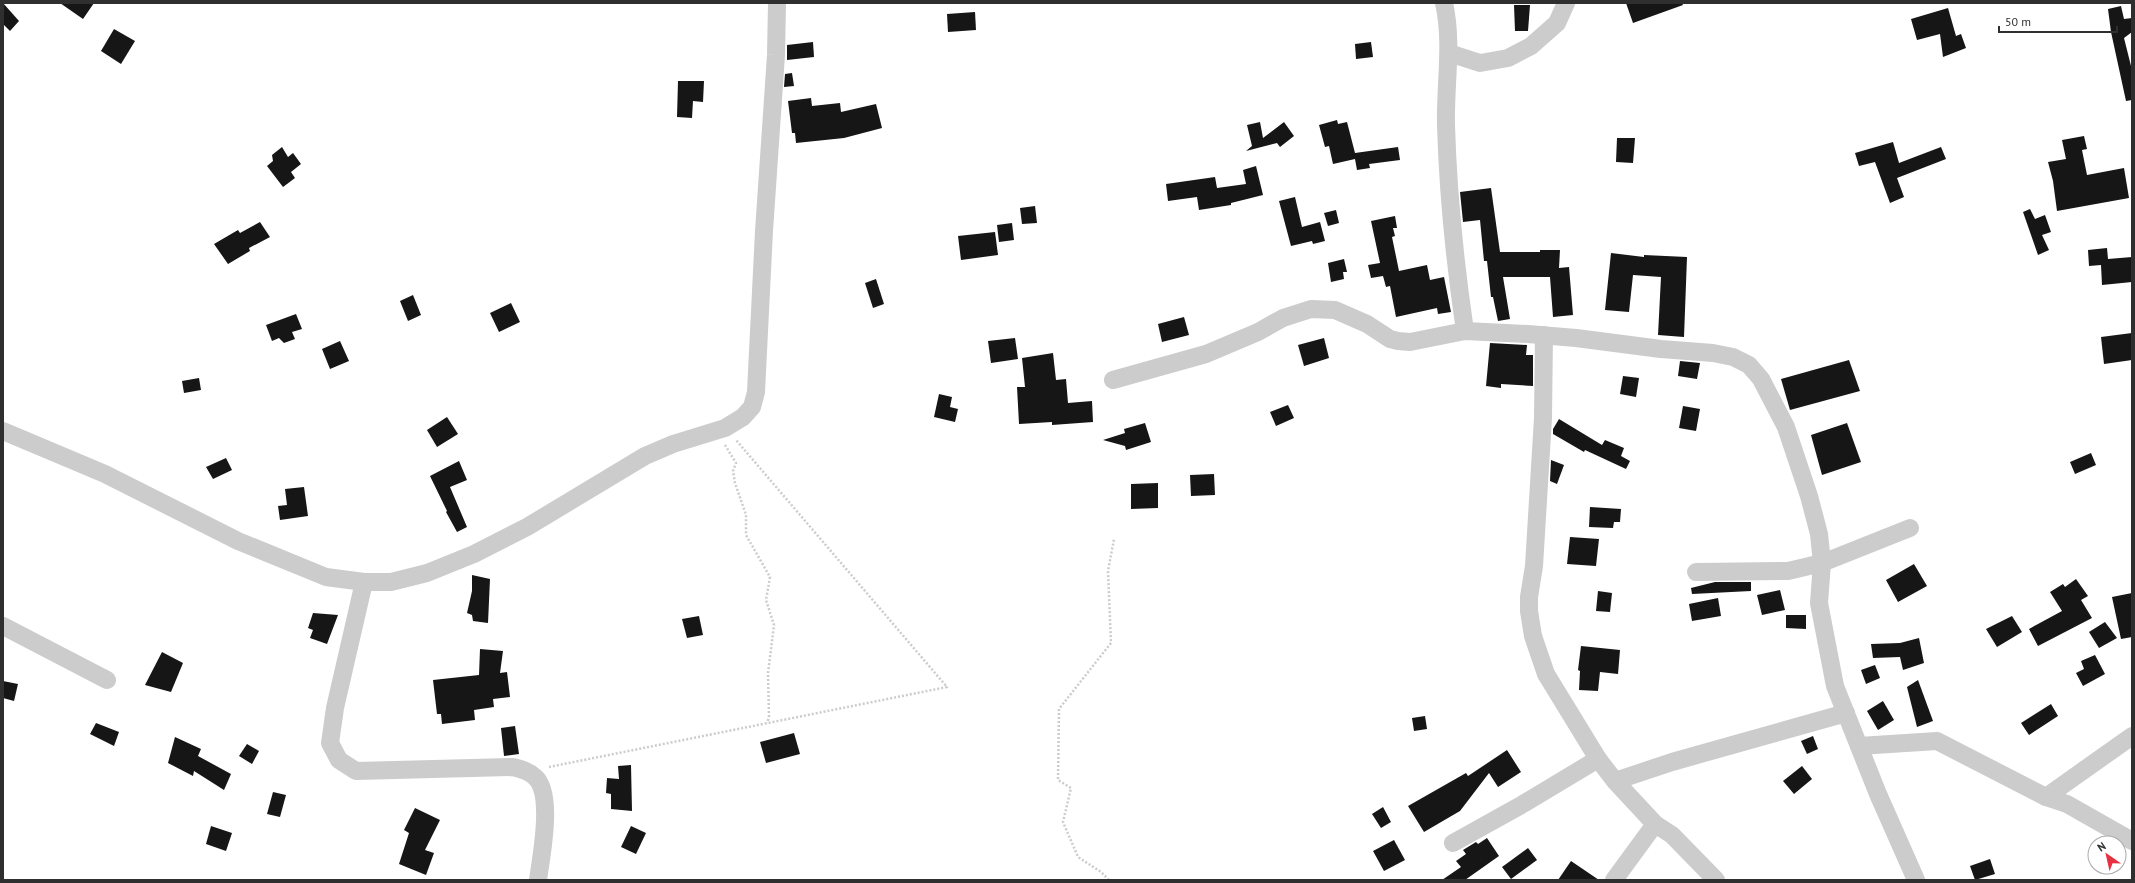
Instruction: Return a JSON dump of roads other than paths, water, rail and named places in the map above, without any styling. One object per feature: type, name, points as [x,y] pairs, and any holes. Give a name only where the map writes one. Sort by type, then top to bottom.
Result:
[{"type":"street","points":[[3,431],[105,474],[238,541],[326,577],[364,582],[391,582],[420,574],[474,554],[527,527],[645,456],[673,444],[725,428],[743,417],[752,407],[756,392],[764,231],[776,55],[777,3]]},
{"type":"street","points":[[1444,3],[1449,53],[1446,113],[1447,148],[1457,281],[1465,331]]},
{"type":"street","points":[[1449,53],[1480,62],[1508,58],[1531,46],[1557,23],[1566,3]]},
{"type":"street","points":[[1113,380],[1206,354],[1245,338],[1283,318],[1311,309],[1335,310],[1367,324],[1390,339],[1398,341],[1410,342],[1465,331],[1544,335],[1661,350],[1713,353],[1733,357],[1748,365],[1760,379],[1786,427],[1819,534],[1822,563],[1819,603],[1835,686],[1916,880]]},
{"type":"street","points":[[1544,335],[1543,418],[1534,566],[1529,611],[1533,636],[1546,674],[1598,759],[1615,781],[1655,824],[1672,835],[1716,880]]},
{"type":"street","points":[[1696,572],[1788,571],[1822,563],[1910,528]]},
{"type":"street","points":[[364,582],[335,708],[330,743],[338,760],[356,771],[513,767],[526,771],[536,777],[545,795],[543,842],[538,880]]},
{"type":"street","points":[[3,626],[107,680]]},
{"type":"street","points":[[1615,781],[1672,762],[1846,713]]},
{"type":"street","points":[[2046,797],[2132,736]]},
{"type":"street","points":[[1859,746],[1937,741],[2046,797],[2067,804],[2132,841]]},
{"type":"street","points":[[1452,843],[1523,804],[1598,759]]},
{"type":"street","points":[[1614,880],[1655,824]]}]
